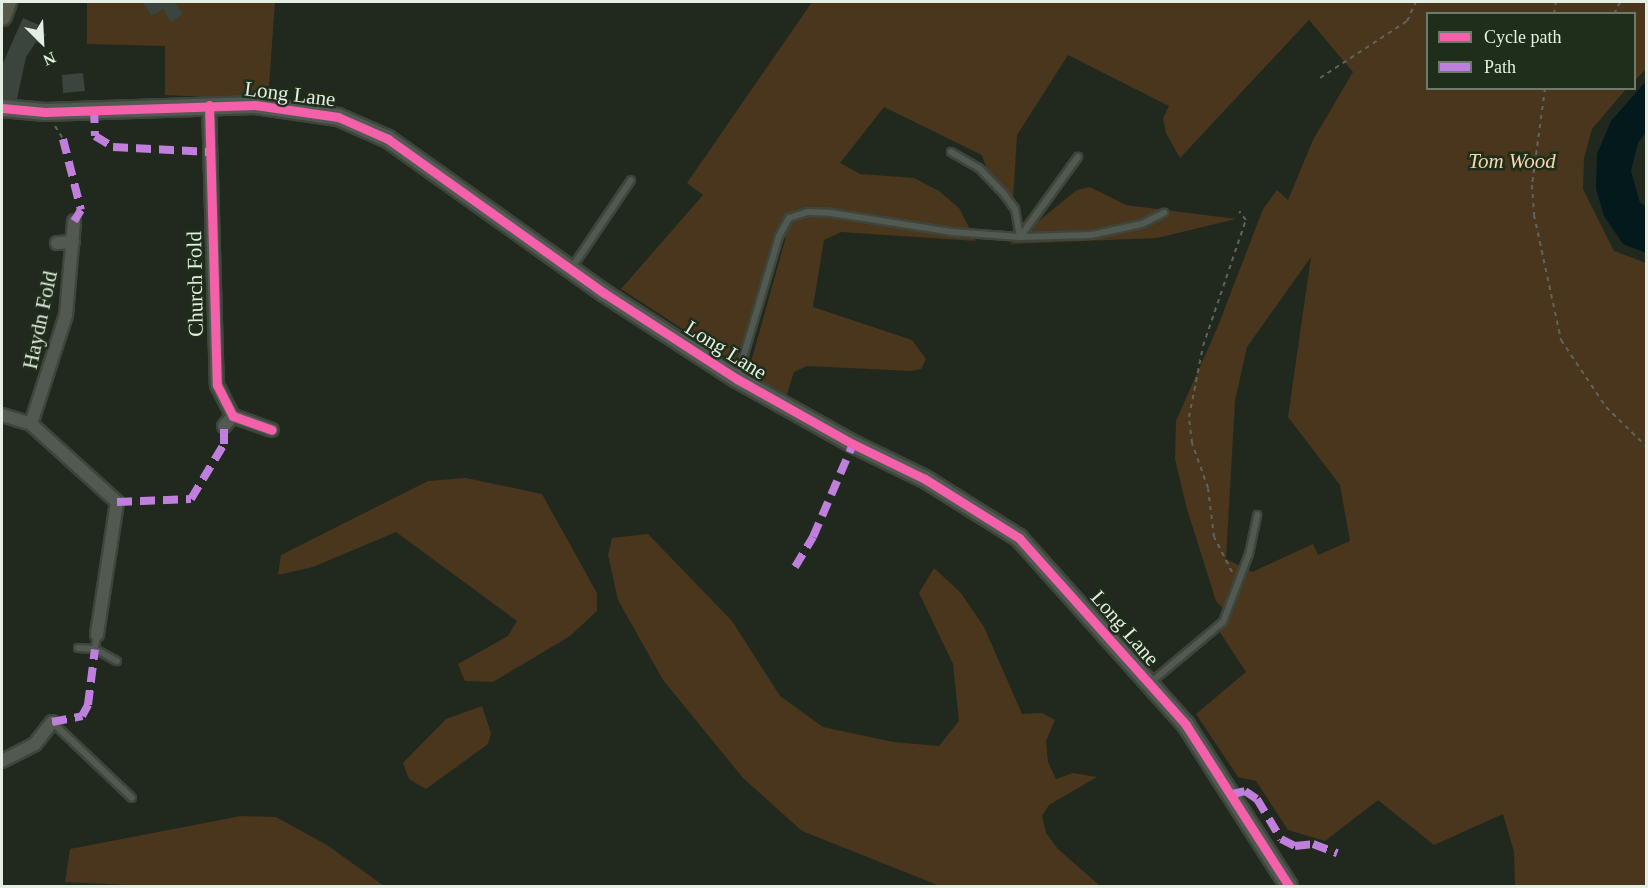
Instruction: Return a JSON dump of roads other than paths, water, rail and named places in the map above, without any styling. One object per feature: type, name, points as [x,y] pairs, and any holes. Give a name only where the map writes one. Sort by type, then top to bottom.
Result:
[{"type":"street","name":"Long Lane","points":[[2,108],[45,112],[209,105],[298,110],[363,126],[432,168],[570,270],[737,379],[853,444],[925,479],[1019,538],[1149,684],[1211,760],[1289,886]]},
{"type":"street","name":"Church Fold","points":[[209,105],[217,385],[233,416]]},
{"type":"street","name":"Haydn Fold","points":[[32,424],[66,315],[74,221]]},
{"type":"street","points":[[57,243],[73,242]]},
{"type":"street","points":[[2,415],[32,424],[117,502],[97,634]]},
{"type":"street","points":[[224,426],[233,416],[272,430]]},
{"type":"street","points":[[2,761],[35,744],[52,722]]},
{"type":"lane","points":[[951,152],[979,168],[1004,194],[1015,209],[1020,237]]},
{"type":"lane","points":[[1020,237],[1078,157]]},
{"type":"lane","points":[[570,270],[631,180]]},
{"type":"lane","points":[[737,379],[779,236],[789,218],[798,214],[831,213],[952,232],[1020,237],[1091,235],[1142,224],[1164,213]]},
{"type":"lane","points":[[1149,684],[1222,622],[1239,586],[1257,514]]},
{"type":"lane","points":[[95,649],[97,634]]},
{"type":"lane","points":[[78,648],[95,649],[117,661]]},
{"type":"lane","points":[[52,722],[132,798]]},
{"type":"water","points":[[1646,81],[1646,132],[1638,143],[1631,171],[1640,203],[1646,206],[1646,253],[1623,244],[1604,216],[1596,189],[1597,154],[1611,121]]},
{"type":"park label","name":"Tom Wood","points":[[1512,161]]}]
